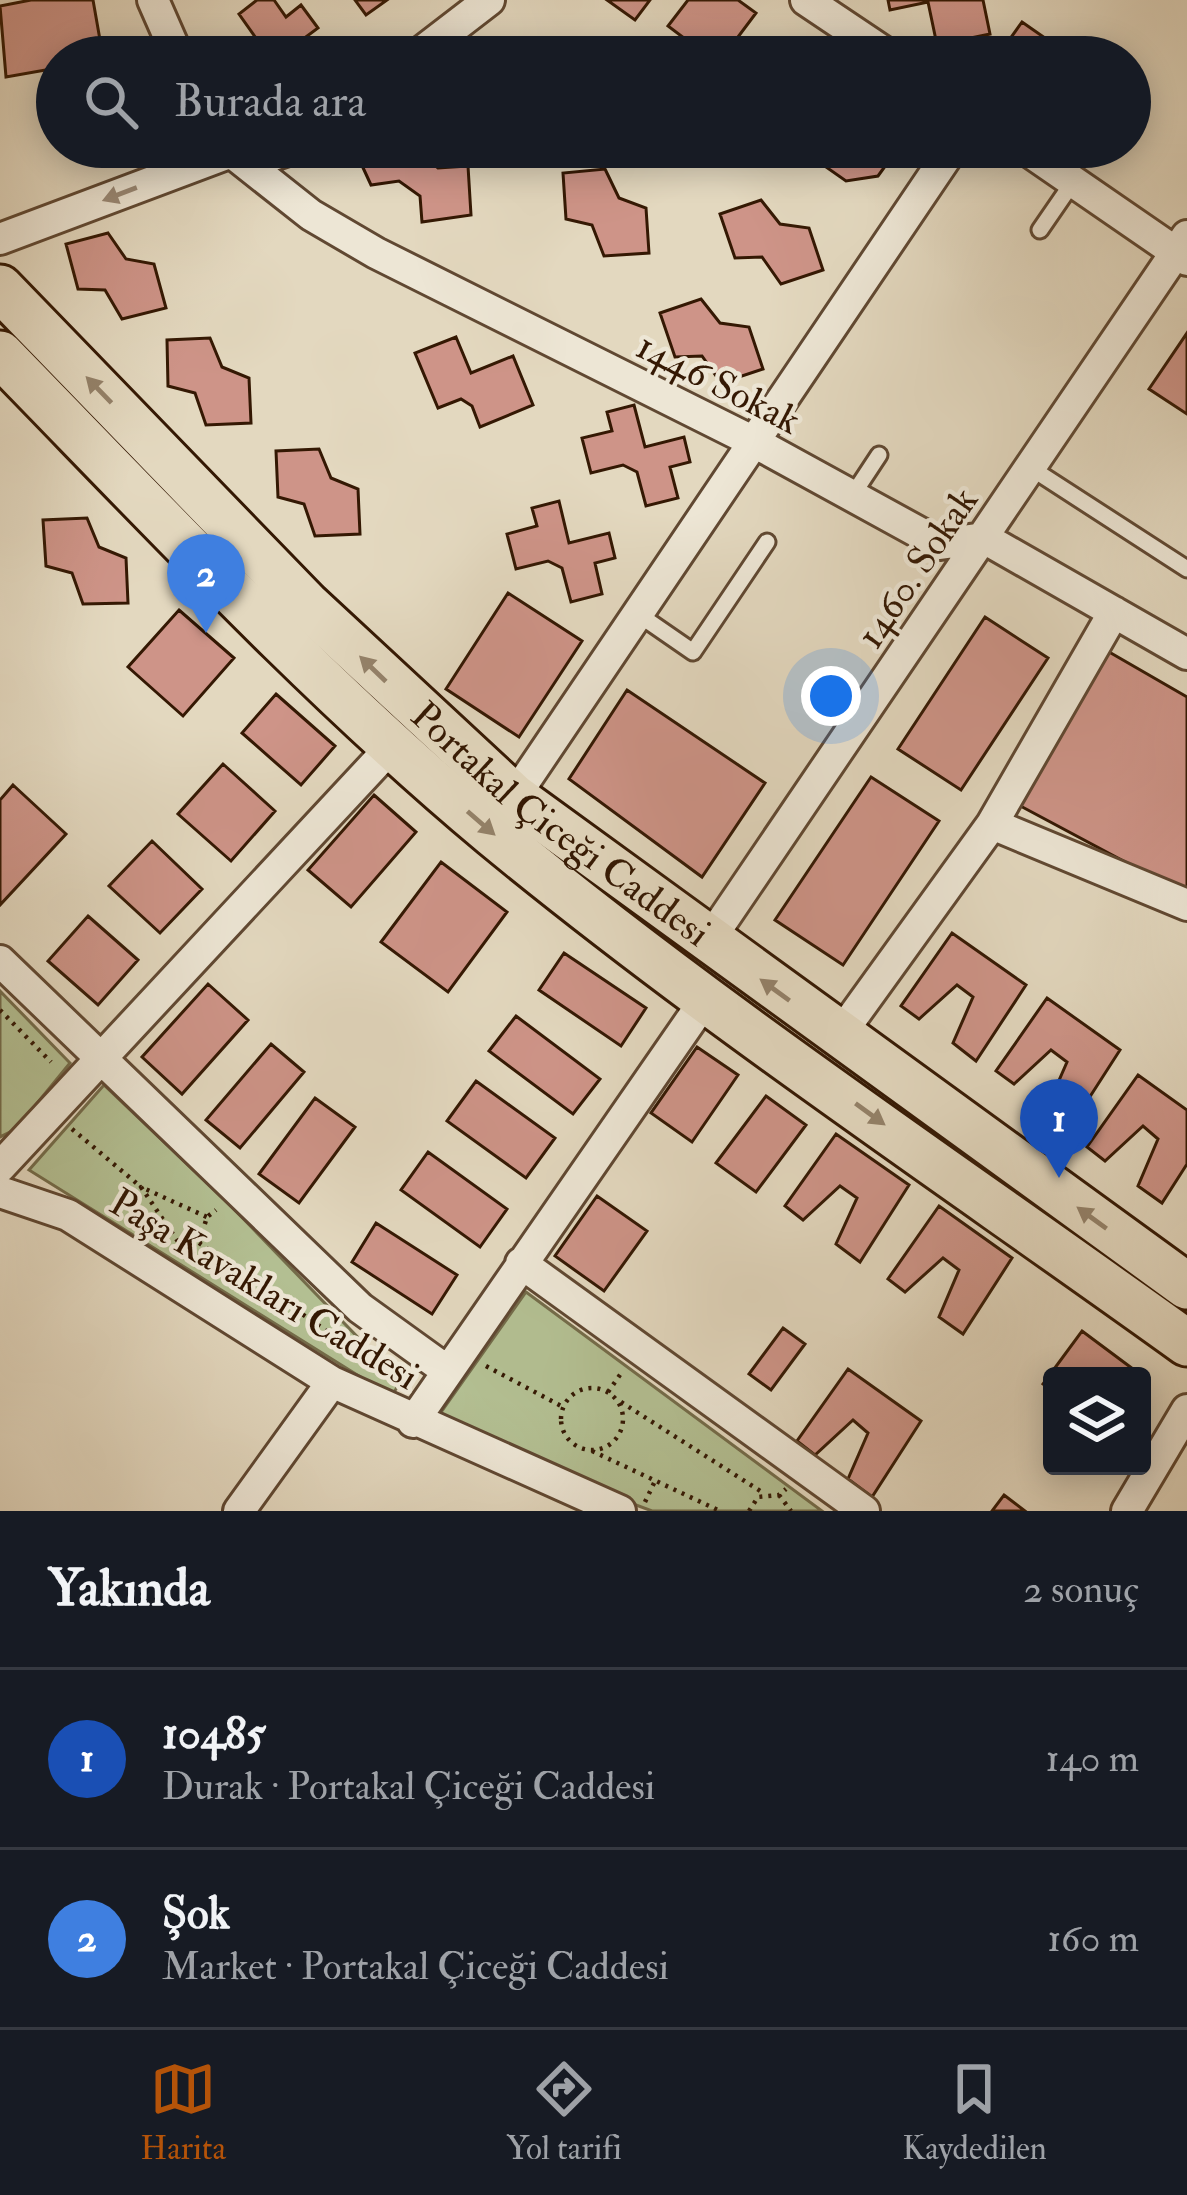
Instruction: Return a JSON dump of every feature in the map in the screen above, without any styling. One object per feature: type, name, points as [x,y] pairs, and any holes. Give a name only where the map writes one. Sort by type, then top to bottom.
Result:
[{"type":"main road","name":"Portakal Çiceği Caddesi","points":[[0,288],[306,604],[514,797],[1187,1286]]},
{"type":"main road","name":"Portakal Çiceği Caddesi","points":[[0,354],[276,636],[496,836],[707,997],[1187,1343]]},
{"type":"street","points":[[153,0],[169,36]]},
{"type":"street","points":[[443,36],[489,0]]},
{"type":"street","points":[[806,0],[860,36]]},
{"type":"street","points":[[0,239],[181,168]]},
{"type":"street","name":"1446 Sokak","points":[[250,168],[311,215],[376,253],[754,442],[940,544],[984,538],[1187,655]]},
{"type":"street","points":[[514,797],[939,168]]},
{"type":"street","points":[[1053,168],[1183,250]]},
{"type":"street","name":"1460. Sokak","points":[[708,942],[1183,250]]},
{"type":"street","points":[[839,1036],[992,824],[1114,612]]},
{"type":"street","points":[[0,1167],[392,746]]},
{"type":"street","points":[[992,824],[1187,905]]},
{"type":"street","points":[[0,962],[360,1308],[461,1366]]},
{"type":"street","points":[[413,1422],[461,1366],[521,1263],[707,997]]},
{"type":"street","name":"Paşa Kavakları Caddesi","points":[[0,1192],[68,1216],[413,1422],[632,1509]]},
{"type":"street","points":[[521,1263],[864,1511]]},
{"type":"street","points":[[238,1511],[334,1372]]},
{"type":"street","points":[[1127,1511],[1187,1410]]},
{"type":"lane","points":[[1040,230],[1073,182]]},
{"type":"lane","points":[[853,496],[879,455]]},
{"type":"lane","points":[[1031,468],[1187,568]]},
{"type":"lane","points":[[638,614],[693,652],[767,542]]},
{"type":"path","points":[[0,1010],[51,1062]]},
{"type":"path","points":[[68,1125],[141,1187],[183,1249]]},
{"type":"path","points":[[141,1187],[207,1217]]},
{"type":"path","points":[[199,1243],[207,1217],[240,1193]]},
{"type":"path","points":[[176,1264],[183,1249],[199,1243]]},
{"type":"path","points":[[199,1243],[401,1382]]},
{"type":"path","points":[[334,1372],[352,1329]]},
{"type":"path","points":[[608,1392],[626,1365]]},
{"type":"path","points":[[461,1366],[563,1407]]},
{"type":"path","points":[[720,1511],[566,1436],[563,1407],[577,1391],[608,1392],[765,1494],[779,1496],[791,1511]]},
{"type":"path","points":[[592,1451],[611,1445],[623,1429],[616,1399]]},
{"type":"path","points":[[632,1509],[655,1480]]},
{"type":"path","points":[[749,1511],[765,1494]]},
{"type":"green space","points":[[0,991],[70,1063],[16,1129],[0,1137]]},
{"type":"green space","points":[[104,1085],[229,1204],[401,1382],[391,1396],[29,1170]]},
{"type":"green space","points":[[526,1292],[822,1511],[652,1511],[553,1474],[437,1418]]},
{"type":"building","points":[[31,0],[93,0],[99,36],[36,36],[36,72],[6,77],[0,6]]},
{"type":"building","points":[[257,0],[274,0],[286,17],[301,5],[318,28],[307,36],[254,36],[239,14]]},
{"type":"building","points":[[355,0],[387,0],[366,15]]},
{"type":"building","points":[[607,0],[650,0],[635,20]]},
{"type":"building","points":[[688,0],[738,0],[756,13],[739,36],[681,36],[668,26]]},
{"type":"building","points":[[888,0],[983,0],[990,34],[935,36],[928,2],[890,10]]},
{"type":"building","points":[[1022,22],[1042,36],[1012,36]]},
{"type":"building","points":[[363,168],[468,168],[471,215],[422,222],[420,196],[399,181],[371,185]]},
{"type":"building","points":[[827,168],[884,168],[878,176],[846,181]]},
{"type":"building","points":[[605,169],[619,198],[646,208],[649,253],[604,256],[592,225],[566,219],[563,173]]},
{"type":"building","points":[[761,200],[780,224],[809,228],[823,270],[781,284],[762,257],[735,258],[720,214]]},
{"type":"building","points":[[108,233],[126,259],[154,264],[166,308],[122,319],[105,290],[78,289],[66,244]]},
{"type":"building","points":[[701,299],[720,323],[749,327],[763,369],[721,383],[702,356],[675,357],[660,313]]},
{"type":"building","points":[[1187,333],[1187,414],[1149,389]]},
{"type":"building","points":[[456,337],[471,373],[513,356],[533,405],[480,427],[472,406],[461,399],[438,408],[415,353]]},
{"type":"building","points":[[210,338],[222,367],[249,378],[251,423],[206,425],[195,393],[168,386],[167,340]]},
{"type":"building","points":[[634,405],[645,447],[684,437],[690,462],[670,467],[678,498],[646,506],[637,472],[623,465],[591,473],[582,438],[612,431],[607,412]]},
{"type":"building","points":[[319,449],[331,478],[358,489],[360,534],[315,536],[304,504],[278,497],[276,451]]},
{"type":"building","points":[[559,501],[569,543],[609,533],[615,558],[595,563],[602,594],[571,602],[562,568],[548,561],[516,569],[507,534],[537,526],[532,508]]},
{"type":"building","points":[[87,518],[99,547],[126,558],[128,603],[83,604],[72,573],[46,566],[43,520]]},
{"type":"building","points":[[508,593],[582,641],[519,737],[446,689]]},
{"type":"building","points":[[179,610],[234,658],[183,716],[128,667]]},
{"type":"building","points":[[985,617],[1048,658],[961,790],[898,749]]},
{"type":"building","points":[[1097,645],[1187,697],[1187,895],[1013,802]]},
{"type":"building","points":[[627,690],[765,783],[702,877],[569,779]]},
{"type":"building","points":[[276,694],[335,746],[301,785],[242,733]]},
{"type":"building","points":[[223,764],[275,811],[231,861],[178,814]]},
{"type":"building","points":[[871,777],[939,821],[843,965],[775,920]]},
{"type":"building","points":[[13,785],[66,834],[0,905],[0,800]]},
{"type":"building","points":[[374,795],[416,832],[351,907],[308,870]]},
{"type":"building","points":[[152,841],[202,889],[160,933],[109,886]]},
{"type":"building","points":[[441,862],[507,912],[448,992],[381,942]]},
{"type":"building","points":[[88,916],[138,960],[98,1005],[48,961]]},
{"type":"building","points":[[952,933],[1026,985],[976,1061],[953,1043],[973,997],[957,985],[919,1019],[901,1006]]},
{"type":"building","points":[[564,953],[646,1008],[621,1046],[539,990]]},
{"type":"building","points":[[208,984],[248,1020],[182,1094],[142,1057]]},
{"type":"building","points":[[1047,998],[1120,1050],[1071,1126],[1047,1108],[1067,1062],[1051,1050],[1014,1084],[996,1071]]},
{"type":"building","points":[[516,1016],[600,1079],[573,1114],[489,1051]]},
{"type":"building","points":[[271,1044],[304,1072],[240,1148],[206,1120]]},
{"type":"building","points":[[697,1047],[738,1075],[692,1142],[651,1113]]},
{"type":"building","points":[[1138,1075],[1187,1110],[1187,1164],[1162,1203],[1138,1186],[1158,1139],[1143,1126],[1105,1161],[1087,1147]]},
{"type":"building","points":[[476,1081],[555,1138],[526,1178],[447,1121]]},
{"type":"building","points":[[766,1096],[806,1125],[756,1192],[716,1163]]},
{"type":"building","points":[[315,1098],[355,1127],[299,1203],[259,1174]]},
{"type":"building","points":[[836,1134],[909,1185],[860,1262],[836,1244],[857,1198],[840,1186],[803,1220],[785,1206]]},
{"type":"building","points":[[428,1152],[507,1209],[480,1247],[401,1190]]},
{"type":"building","points":[[597,1196],[647,1231],[604,1291],[555,1256]]},
{"type":"building","points":[[939,1206],[1012,1258],[963,1334],[939,1317],[959,1270],[943,1258],[905,1292],[888,1279]]},
{"type":"building","points":[[376,1223],[457,1275],[432,1314],[352,1262]]},
{"type":"building","points":[[783,1328],[805,1344],[771,1390],[749,1374]]},
{"type":"building","points":[[1082,1331],[1130,1367],[1056,1367]]},
{"type":"building","points":[[848,1369],[921,1421],[872,1497],[848,1479],[868,1433],[853,1420],[815,1455],[797,1441]]},
{"type":"building","points":[[1004,1495],[1025,1511],[992,1511]]},
{"type":"place","name":"Şok","points":[[206,633]]},
{"type":"place","name":"10485","points":[[1059,1178]]}]
